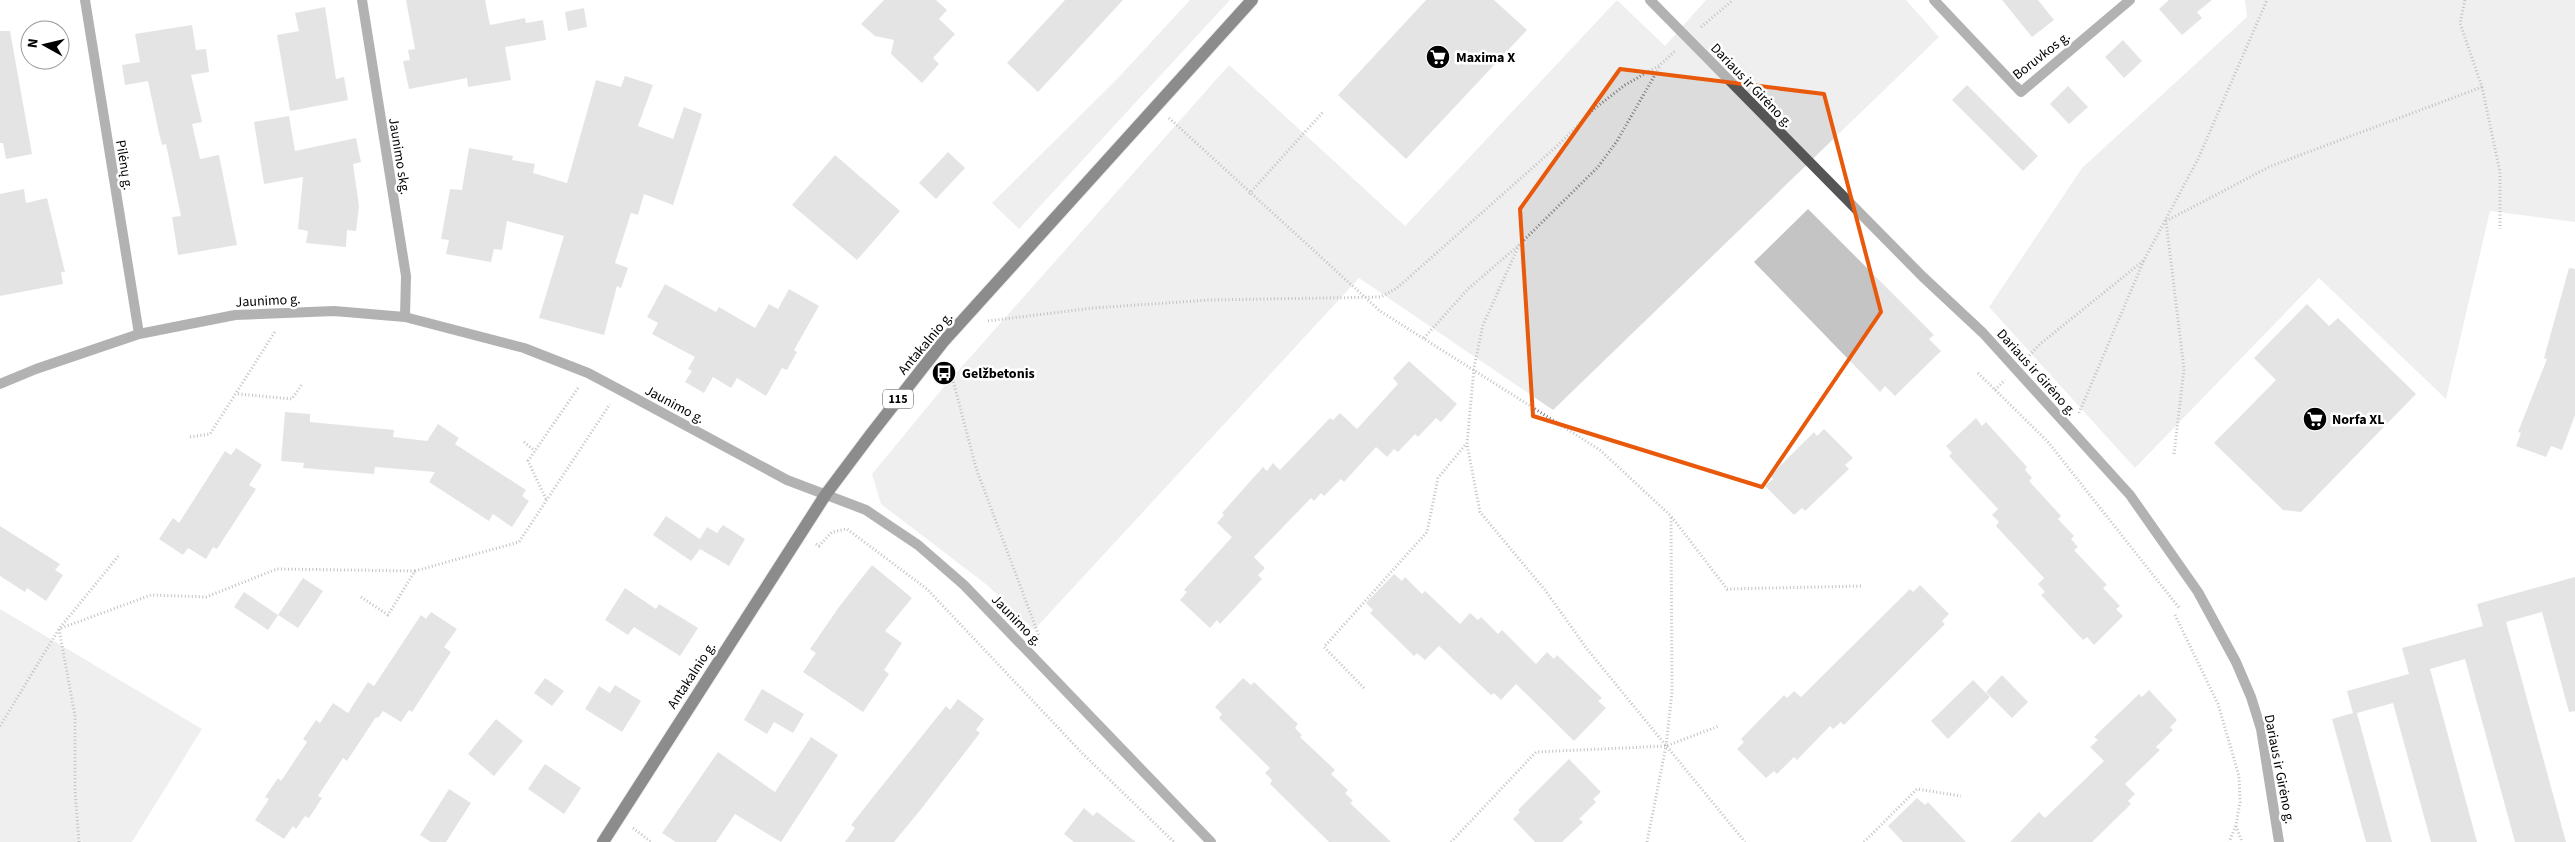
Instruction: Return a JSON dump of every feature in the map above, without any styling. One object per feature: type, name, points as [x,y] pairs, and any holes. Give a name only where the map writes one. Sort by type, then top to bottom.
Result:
[{"type":"main road","name":"Antakalnio g.","points":[[603,842],[826,494],[959,324],[1252,0]]},
{"type":"street","name":"Pilėnų g.","points":[[85,0],[139,334]]},
{"type":"street","name":"Jaunimo skg.","points":[[362,0],[406,276],[405,317]]},
{"type":"street","name":"Dariaus ir Girėno g.","points":[[1650,0],[1922,276],[1983,333],[2130,495],[2198,592],[2236,662],[2261,729],[2279,842]]},
{"type":"street","name":"Boruvkos g.","points":[[1934,0],[2021,92],[2130,0]]},
{"type":"street","name":"Jaunimo g.","points":[[0,384],[36,368],[139,334],[235,315],[334,310],[405,317],[524,348],[588,374],[620,390],[787,480],[866,510],[918,545],[964,585],[1211,842]]},
{"type":"path","points":[[959,324],[1093,308],[1209,300],[1366,299],[1381,297],[1398,288],[1556,147],[1594,109],[1625,85],[1660,65],[1733,0]]},
{"type":"path","points":[[2071,430],[2086,401],[2144,260],[2198,159],[2267,0]]},
{"type":"path","points":[[2465,0],[2460,23],[2482,87],[2500,172],[2500,229]]},
{"type":"path","points":[[1424,338],[1468,289],[1519,245],[1598,167],[1617,141],[1660,65]]},
{"type":"path","points":[[2166,221],[2270,166],[2482,87]]},
{"type":"path","points":[[1158,104],[1172,122],[1249,194],[1380,311],[1474,368],[1600,450],[1671,516],[1728,589],[1863,586]]},
{"type":"path","points":[[1249,194],[1324,112]]},
{"type":"path","points":[[2166,221],[2184,369],[2174,454]]},
{"type":"path","points":[[1519,245],[1483,325],[1474,368],[1467,444],[1480,512],[1545,590],[1587,649],[1745,842]]},
{"type":"path","points":[[1995,390],[2040,344],[2144,260]]},
{"type":"path","points":[[190,437],[210,434],[238,394],[287,313]]},
{"type":"path","points":[[944,342],[976,468],[1041,642]]},
{"type":"path","points":[[1978,373],[2048,442],[2180,609]]},
{"type":"path","points":[[546,500],[528,461],[588,374]]},
{"type":"path","points":[[238,394],[292,399],[302,384]]},
{"type":"path","points":[[59,629],[151,595],[206,597],[278,569],[415,571],[519,542],[620,390]]},
{"type":"path","points":[[524,442],[535,451]]},
{"type":"path","points":[[1364,688],[1324,647],[1427,532],[1438,478],[1467,444]]},
{"type":"path","points":[[1647,842],[1666,746],[1672,692],[1671,516]]},
{"type":"path","points":[[802,533],[818,546],[832,532],[847,528],[927,589],[1083,754],[1174,842]]},
{"type":"path","points":[[0,726],[59,629],[120,554]]},
{"type":"path","points":[[361,597],[388,615],[415,571]]},
{"type":"path","points":[[2175,615],[2221,713],[2239,776],[2240,802],[2236,825],[2228,842]]},
{"type":"path","points":[[59,629],[75,716],[75,790],[79,842]]},
{"type":"path","points":[[1451,842],[1536,752],[1666,746],[1719,726]]},
{"type":"path","points":[[1864,842],[1917,789],[1961,796]]},
{"type":"path","points":[[2236,825],[2242,842]]},
{"type":"highlighted area","points":[[1620,69],[1824,94],[1881,312],[1762,487],[1533,416],[1520,209]]},
{"type":"shaded area","points":[[1190,0],[1230,0],[1019,229],[992,203],[1119,77]]},
{"type":"shaded area","points":[[1617,0],[1665,46],[1706,0],[1906,0],[1939,37],[1553,410],[1359,278],[1034,630],[987,585],[881,504],[872,474],[943,388],[1229,65],[1405,226]]},
{"type":"shaded area","points":[[2245,0],[2575,0],[2575,222],[2490,211],[2446,399],[2319,278],[2135,468],[1989,307],[2082,168],[2247,17]]},
{"type":"shaded area","points":[[0,609],[202,729],[132,842],[0,842]]},
{"type":"building","points":[[406,0],[485,0],[490,25],[525,18],[526,23],[543,20],[546,40],[505,47],[511,80],[468,87],[467,78],[409,89],[403,61],[410,60],[408,50],[415,49]]},
{"type":"building","points":[[884,0],[936,0],[947,10],[939,19],[955,34],[933,58],[939,64],[922,83],[891,54],[894,40],[875,36],[861,24]]},
{"type":"building","points":[[1065,0],[1123,0],[1038,92],[1007,63]]},
{"type":"building","name":"Maxima X","points":[[1426,0],[1494,0],[1527,30],[1406,159],[1338,95]]},
{"type":"building","points":[[2002,0],[2038,0],[2054,20],[2032,37]]},
{"type":"building","points":[[2169,0],[2212,0],[2197,12],[2202,18],[2182,35],[2159,9]]},
{"type":"building","points":[[325,7],[336,79],[344,77],[348,100],[290,111],[277,35],[299,31],[295,13]]},
{"type":"building","points":[[584,8],[587,27],[568,31],[565,12]]},
{"type":"building","points":[[192,25],[196,50],[206,49],[209,72],[191,75],[202,122],[192,124],[200,159],[219,155],[237,245],[178,255],[172,217],[181,216],[166,144],[162,145],[148,81],[125,85],[122,65],[140,62],[135,34]]},
{"type":"building","points":[[0,31],[10,31],[32,154],[6,159],[3,143],[0,143]]},
{"type":"building","points":[[2123,40],[2142,61],[2124,78],[2105,57]]},
{"type":"building","points":[[625,76],[653,85],[638,126],[673,139],[684,107],[702,114],[673,205],[644,194],[638,215],[631,213],[615,263],[628,268],[621,288],[617,286],[604,335],[539,318],[564,236],[507,221],[502,250],[494,249],[491,262],[446,254],[449,240],[441,239],[450,189],[462,190],[469,148],[513,156],[512,160],[535,164],[533,173],[567,183],[596,80],[621,87]]},
{"type":"building","points":[[1967,85],[2038,156],[2023,171],[1952,100]]},
{"type":"building","points":[[2068,86],[2088,107],[2069,124],[2050,104]]},
{"type":"building","points":[[289,116],[295,151],[356,138],[361,162],[353,164],[359,206],[356,231],[347,230],[346,247],[306,243],[308,231],[298,229],[303,177],[264,184],[254,122]]},
{"type":"building","points":[[948,152],[965,168],[936,199],[919,183]]},
{"type":"building","points":[[835,155],[900,211],[857,260],[792,205]]},
{"type":"building","points":[[24,189],[26,203],[47,198],[65,272],[61,272],[63,284],[0,296],[0,194]]},
{"type":"building","points":[[1808,209],[1934,335],[1929,339],[1941,351],[1895,396],[1885,386],[1880,392],[1754,262]]},
{"type":"building","points":[[2569,268],[2575,269],[2575,415],[2562,450],[2551,446],[2546,457],[2516,446],[2521,433],[2518,432],[2547,359],[2544,358]]},
{"type":"building","points":[[665,284],[716,312],[719,307],[755,328],[769,304],[778,309],[789,289],[819,306],[794,350],[797,352],[787,370],[782,368],[766,396],[737,378],[731,388],[713,377],[704,393],[685,382],[692,371],[688,369],[695,357],[652,334],[658,323],[647,317]]},
{"type":"building","name":"Norfa XL","points":[[2307,304],[2329,326],[2338,318],[2416,394],[2301,512],[2283,510],[2214,443],[2276,380],[2254,358]]},
{"type":"building","points":[[1409,361],[1457,404],[1441,422],[1436,418],[1418,437],[1415,434],[1398,452],[1394,449],[1387,457],[1376,447],[1344,482],[1341,479],[1324,496],[1321,493],[1314,501],[1311,498],[1254,557],[1265,568],[1258,575],[1262,579],[1220,624],[1217,620],[1210,628],[1180,600],[1187,592],[1184,590],[1232,537],[1217,523],[1224,515],[1222,513],[1263,467],[1267,471],[1273,463],[1280,470],[1330,418],[1333,420],[1340,413],[1357,429],[1398,384],[1393,378]]},
{"type":"building","points":[[285,412],[310,414],[310,422],[394,430],[393,437],[427,441],[438,424],[459,438],[455,444],[526,490],[522,496],[529,501],[512,527],[493,514],[489,521],[429,482],[435,472],[375,467],[374,474],[303,468],[304,463],[281,461]]},
{"type":"building","points":[[1976,418],[1982,426],[1986,422],[2027,467],[2025,470],[2032,478],[2029,481],[2061,516],[2058,519],[2074,536],[2071,539],[2078,547],[2074,550],[2107,585],[2103,588],[2120,606],[2116,609],[2123,616],[2094,645],[2087,637],[2083,640],[2041,595],[2045,592],[2038,584],[2044,578],[1996,526],[1999,522],[1992,515],[1998,509],[1949,456],[1952,453],[1946,446]]},
{"type":"building","points":[[1824,429],[1853,458],[1845,465],[1849,469],[1805,511],[1802,508],[1794,515],[1765,486],[1773,479],[1770,476],[1814,432],[1817,436]]},
{"type":"building","points":[[236,448],[262,465],[249,485],[256,489],[217,549],[213,547],[206,559],[188,548],[183,555],[159,539],[173,518],[179,523],[225,451],[231,455]]},
{"type":"building","points":[[666,516],[700,539],[707,527],[717,533],[723,525],[745,539],[729,566],[700,549],[691,561],[653,535]]},
{"type":"building","points":[[0,526],[60,564],[55,570],[63,575],[46,601],[27,588],[25,592],[0,576]]},
{"type":"building","points":[[872,565],[912,598],[885,631],[902,643],[884,670],[889,674],[863,712],[803,672],[816,653],[810,649],[839,607]]},
{"type":"building","points":[[1394,574],[1402,581],[1405,577],[1422,594],[1425,591],[1460,624],[1470,613],[1478,620],[1481,617],[1498,634],[1502,630],[1536,664],[1547,652],[1554,659],[1557,655],[1602,698],[1598,701],[1606,708],[1574,741],[1516,684],[1501,700],[1494,693],[1491,695],[1439,646],[1425,660],[1417,653],[1414,656],[1370,613],[1373,610],[1366,603]]},
{"type":"building","points":[[2575,577],[2575,711],[2569,712],[2542,612],[2506,622],[2566,842],[2515,842],[2465,659],[2430,669],[2477,842],[2431,842],[2393,703],[2357,713],[2392,842],[2366,842],[2332,719],[2353,713],[2347,691],[2409,674],[2402,648],[2483,626],[2477,604]]},
{"type":"building","points":[[303,578],[323,591],[298,628],[278,615]]},
{"type":"building","points":[[1920,585],[1949,614],[1942,621],[1945,624],[1844,725],[1841,722],[1833,729],[1830,726],[1797,760],[1794,757],[1777,774],[1774,771],[1766,778],[1737,749],[1744,742],[1741,739],[1784,695],[1787,698],[1794,691],[1801,697],[1910,589],[1913,592]]},
{"type":"building","points":[[625,588],[656,609],[659,604],[698,628],[680,656],[634,627],[628,635],[605,620]]},
{"type":"building","points":[[244,592],[278,615],[268,630],[234,607]]},
{"type":"building","points":[[431,612],[457,629],[444,647],[451,652],[412,712],[409,710],[401,722],[383,711],[378,718],[376,717],[347,761],[343,758],[318,796],[322,798],[309,818],[305,816],[296,829],[293,826],[284,839],[255,820],[269,799],[265,797],[278,778],[281,781],[307,742],[303,739],[316,720],[320,723],[333,703],[348,713],[368,682],[374,686],[421,615],[426,619]]},
{"type":"building","points":[[2002,675],[2028,702],[2012,718],[1986,692]]},
{"type":"building","points":[[545,678],[564,691],[552,706],[534,693]]},
{"type":"building","points":[[1243,678],[1251,685],[1254,682],[1298,724],[1295,728],[1302,735],[1300,737],[1335,770],[1331,774],[1348,790],[1345,793],[1353,801],[1350,803],[1391,842],[1329,842],[1270,784],[1272,780],[1265,773],[1270,768],[1219,718],[1222,714],[1215,707]]},
{"type":"building","points":[[1973,680],[1990,697],[1948,739],[1931,721]]},
{"type":"building","points":[[615,685],[641,701],[622,732],[585,709],[599,686],[610,693]]},
{"type":"building","points":[[762,689],[804,714],[793,733],[774,722],[767,734],[744,720]]},
{"type":"building","points":[[2149,690],[2177,720],[2170,727],[2173,730],[2156,747],[2160,750],[2125,784],[2135,794],[2128,801],[2131,804],[2092,842],[2010,842],[2039,812],[2045,818],[2104,761],[2090,747],[2098,740],[2094,737],[2139,694],[2142,697]]},
{"type":"building","points":[[958,699],[984,719],[976,730],[980,733],[922,808],[894,842],[845,842],[855,828],[851,825],[873,797],[946,706],[950,710]]},
{"type":"building","points":[[496,719],[523,741],[494,776],[468,754]]},
{"type":"building","points":[[811,737],[838,755],[781,842],[735,814],[716,842],[676,842],[662,833],[718,752],[775,792]]},
{"type":"building","points":[[1569,759],[1601,792],[1593,799],[1596,802],[1579,819],[1583,822],[1562,842],[1535,842],[1513,819],[1520,812],[1518,810]]},
{"type":"building","points":[[545,764],[581,788],[564,814],[528,789]]},
{"type":"building","points":[[449,789],[471,803],[446,842],[431,842],[420,835]]},
{"type":"building","points":[[1917,798],[1925,805],[1928,802],[1966,842],[1903,842],[1888,826]]},
{"type":"building","points":[[1084,808],[1093,816],[1097,812],[1136,842],[1074,842],[1064,834]]},
{"type":"place","name":"Maxima X","points":[[1438,57]]},
{"type":"place","name":"Gelžbetonis","points":[[944,373]]},
{"type":"place","name":"Norfa XL","points":[[2315,419]]}]
